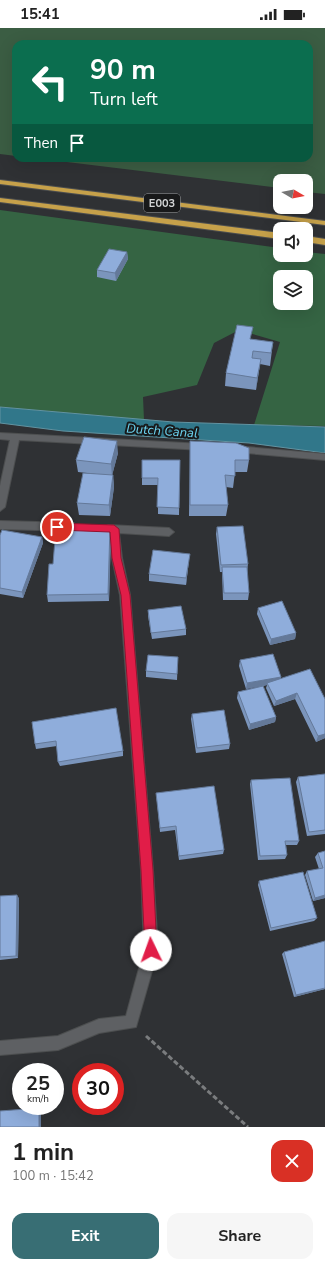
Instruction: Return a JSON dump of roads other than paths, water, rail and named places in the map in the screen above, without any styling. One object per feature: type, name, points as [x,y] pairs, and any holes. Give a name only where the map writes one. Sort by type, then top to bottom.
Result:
[{"type":"highway","name":"E003","points":[[0,182],[325,224]]},
{"type":"highway","name":"E003","points":[[0,200],[273,235]]},
{"type":"highway","points":[[313,240],[325,242]]},
{"type":"street","points":[[0,436],[219,448],[325,457]]},
{"type":"street","points":[[0,508],[15,437]]},
{"type":"street","points":[[0,525],[84,528]]},
{"type":"street","points":[[99,528],[169,532]]},
{"type":"street","points":[[0,1048],[58,1043],[99,1026],[131,1022],[151,950],[146,854],[125,595],[117,558],[114,529]]},
{"type":"water","name":"Dutch Canal","points":[[0,407],[173,422],[325,427],[325,453],[249,443],[63,431],[0,423]]}]
